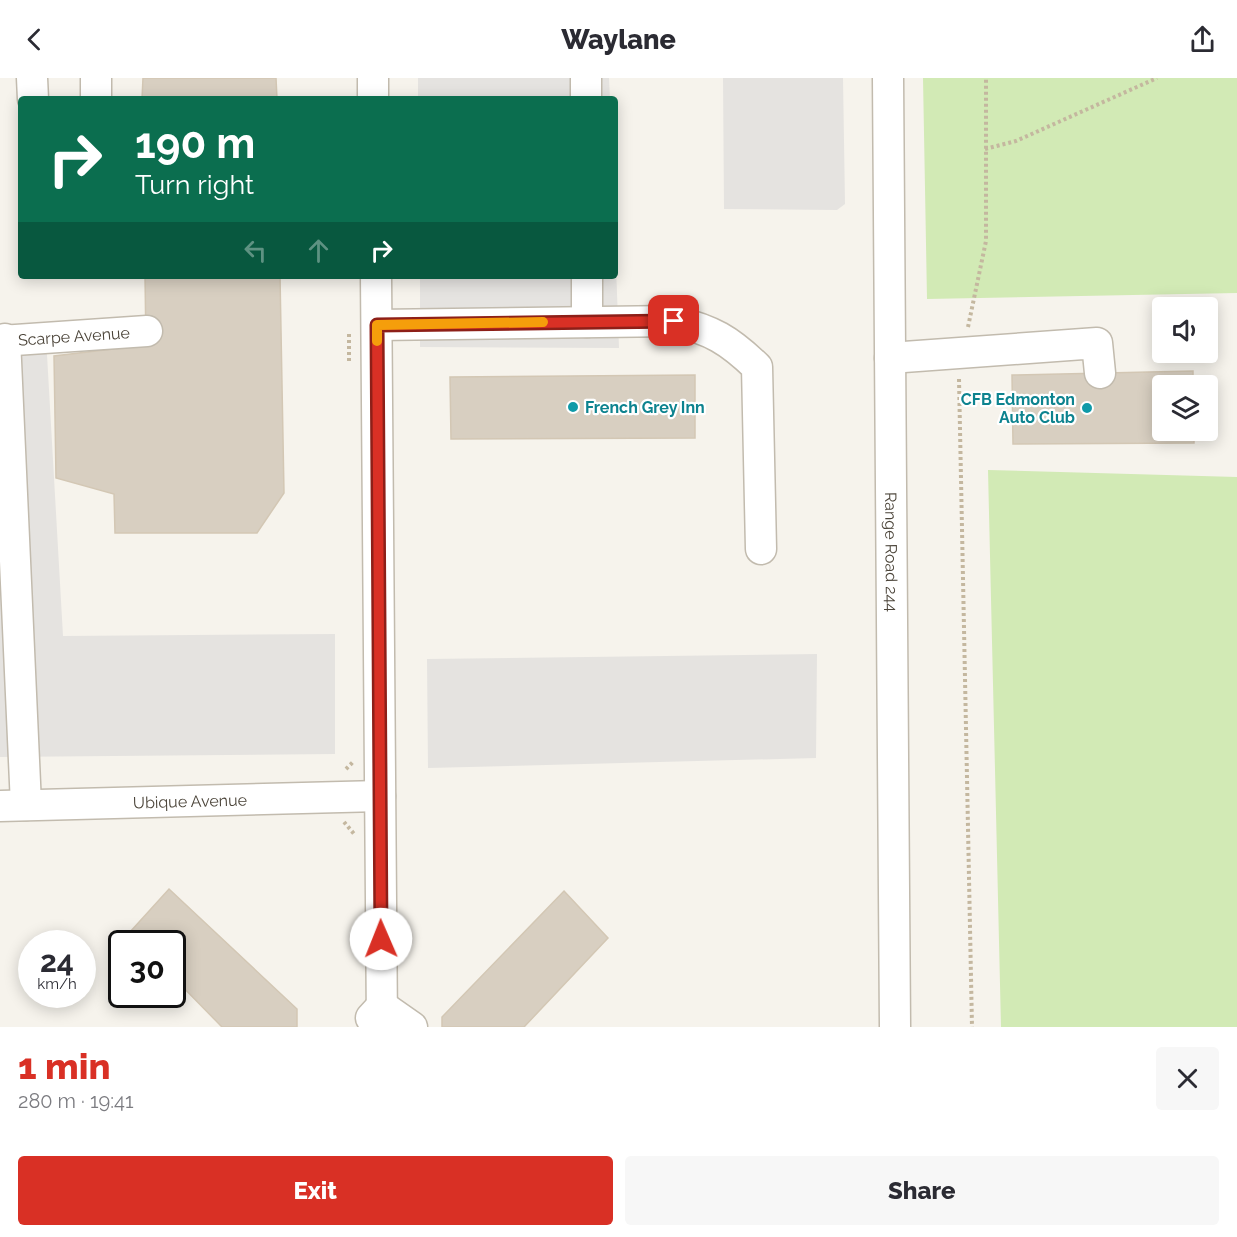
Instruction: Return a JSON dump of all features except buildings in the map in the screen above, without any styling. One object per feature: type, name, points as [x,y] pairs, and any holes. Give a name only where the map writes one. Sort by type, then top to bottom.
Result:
[{"type":"street","points":[[32,78],[33,96]]},
{"type":"street","points":[[96,78],[96,96]]},
{"type":"street","points":[[373,78],[373,96]]},
{"type":"street","points":[[586,78],[586,96]]},
{"type":"street","name":"Range Road 244","points":[[888,78],[895,1027]]},
{"type":"street","points":[[376,279],[380,796],[376,1020],[412,1027]]},
{"type":"street","points":[[587,279],[587,322]]},
{"type":"street","points":[[377,325],[674,321],[704,328],[731,342],[757,367],[761,549]]},
{"type":"street","name":"Scarpe Avenue","points":[[3,340],[147,331]]},
{"type":"street","points":[[3,340],[13,805]]},
{"type":"street","points":[[890,358],[1097,343],[1100,373]]},
{"type":"street","name":"Ubique Avenue","points":[[13,805],[380,796]]},
{"type":"path","points":[[972,1027],[958,383],[986,241],[986,78]]},
{"type":"path","points":[[985,149],[1016,141],[1157,78]]},
{"type":"path","points":[[339,820],[348,824],[358,840]]},
{"type":"green space","points":[[923,78],[1237,78],[1237,293],[927,299]]},
{"type":"green space","points":[[988,470],[1237,477],[1237,1027],[1001,1027]]},
{"type":"shaded area","points":[[418,78],[609,78],[610,96],[418,96]]},
{"type":"shaded area","points":[[723,78],[843,78],[845,204],[837,210],[724,209]]},
{"type":"shaded area","points":[[420,279],[616,279],[619,348],[420,347]]},
{"type":"shaded area","points":[[46,337],[63,636],[335,634],[335,754],[0,757],[0,344]]},
{"type":"shaded area","points":[[817,654],[816,758],[428,768],[427,659]]},
{"type":"slow traffic","points":[[377,341],[377,325],[543,322]]},
{"type":"place","name":"French Grey Inn","points":[[573,407]]},
{"type":"place","name":"CFB Edmonton Auto Club","points":[[1087,408]]},
{"type":"route","points":[[381,939],[377,325],[674,321]]}]
